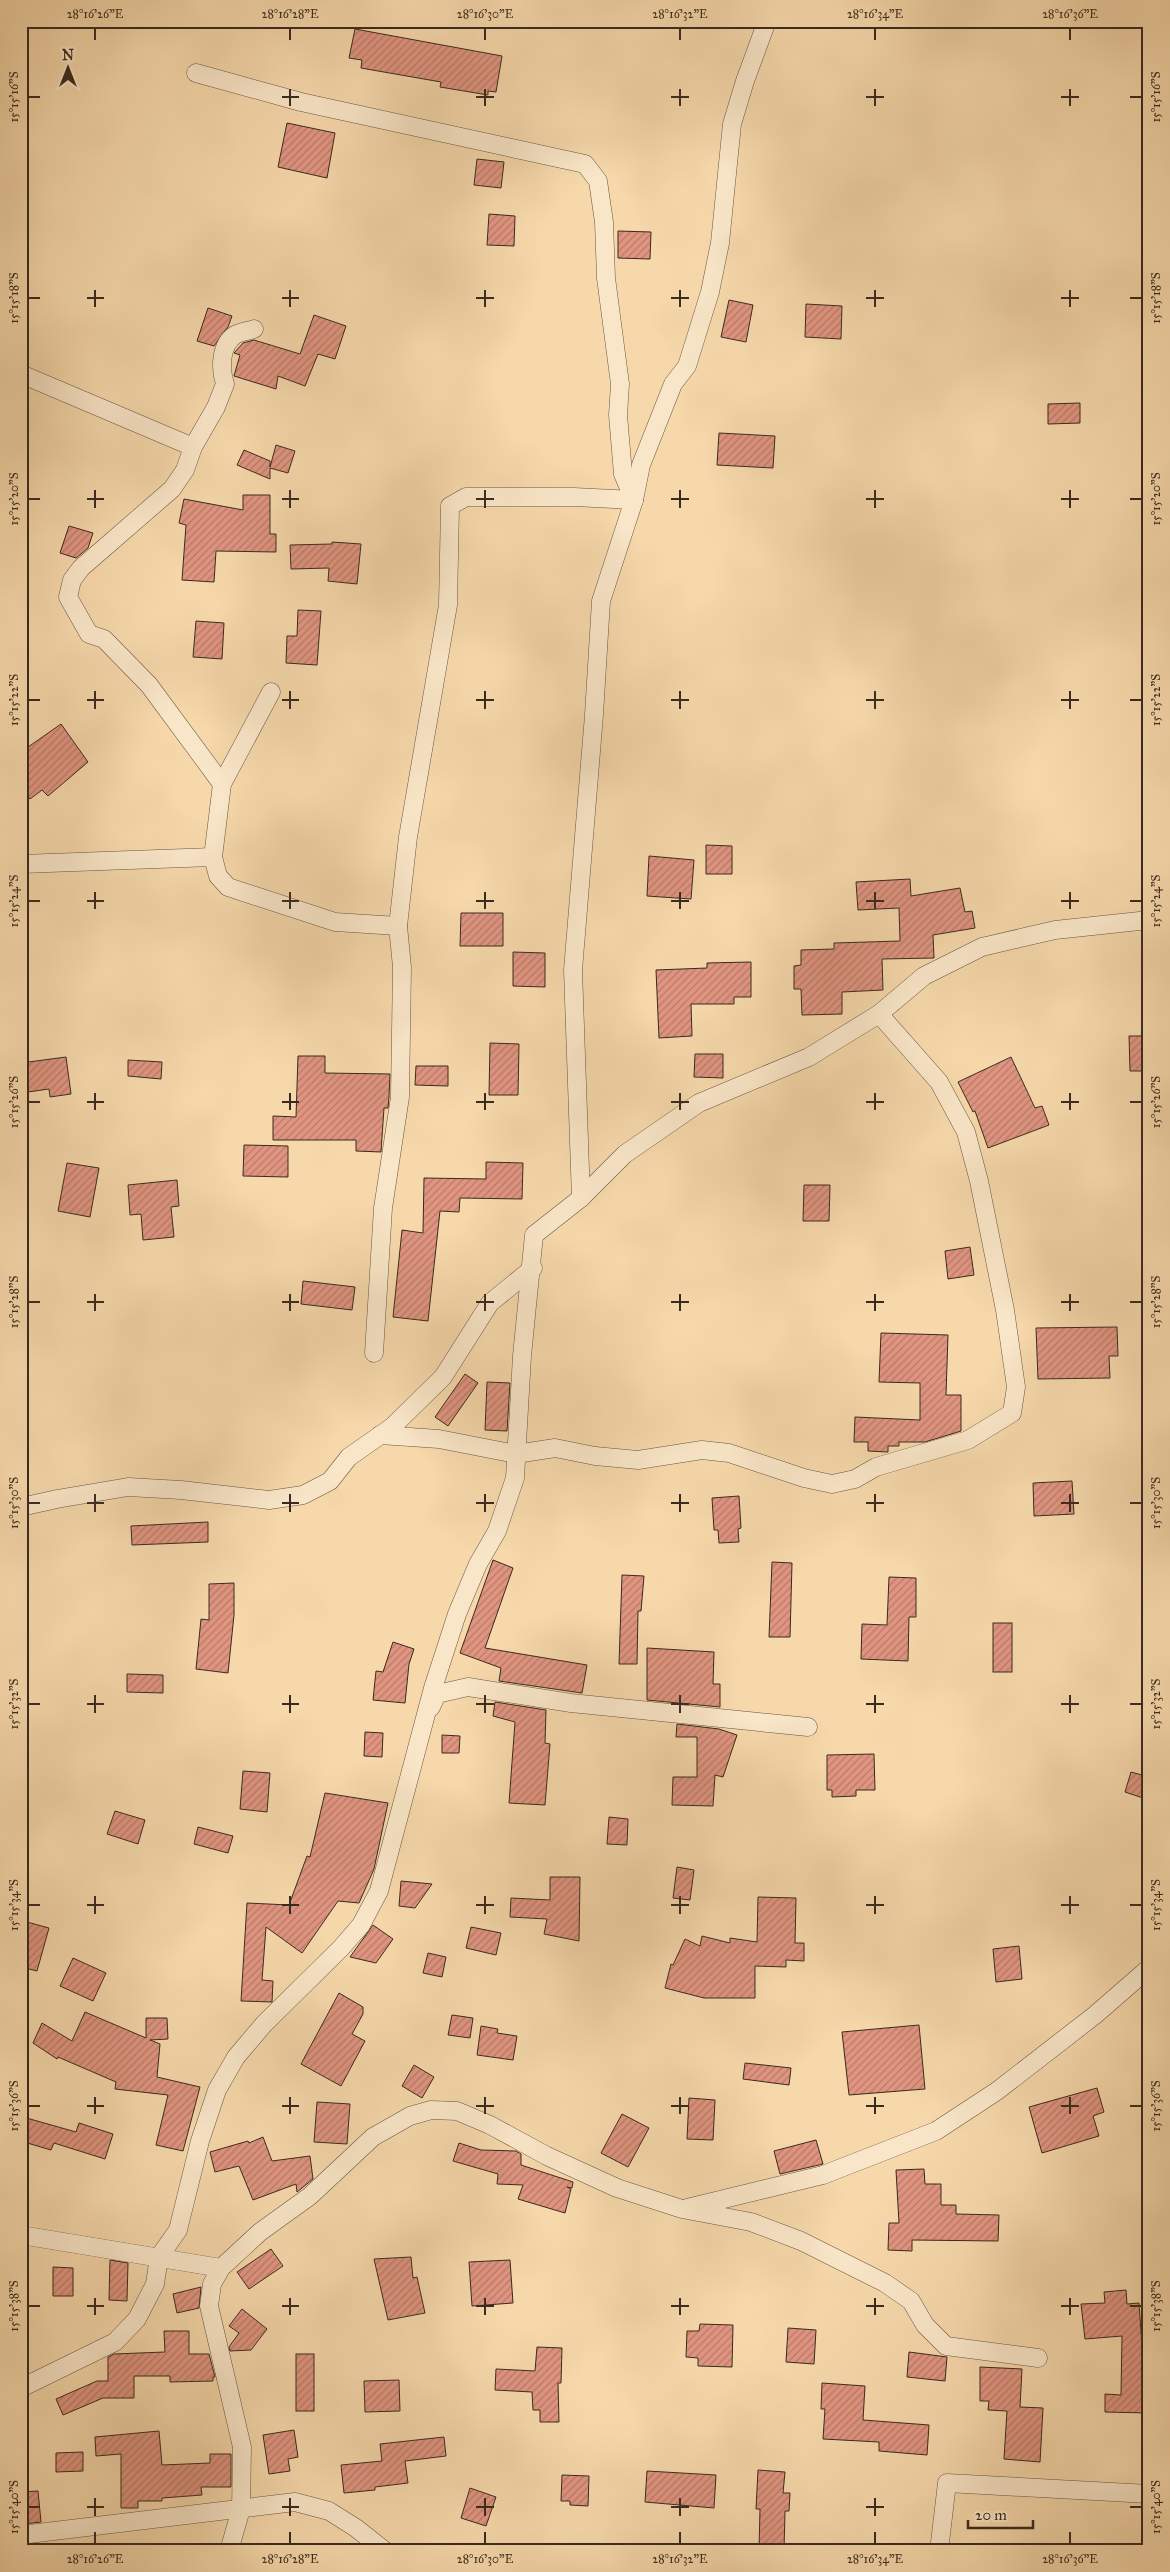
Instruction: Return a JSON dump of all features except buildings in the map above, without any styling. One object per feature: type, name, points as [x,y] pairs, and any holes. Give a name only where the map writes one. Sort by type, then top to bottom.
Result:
[{"type":"street","points":[[581,1198],[573,970],[594,715],[601,601],[634,500],[641,465],[673,384],[687,366],[710,292],[720,243],[732,124],[744,81],[767,21]]},
{"type":"street","points":[[196,73],[301,102],[584,164],[598,181],[604,222],[606,278],[620,384],[618,415],[623,474],[634,500]]},
{"type":"street","points":[[222,784],[149,685],[104,639],[89,634],[68,597],[72,580],[81,568],[172,489],[185,470],[192,447],[216,407],[225,384],[220,371],[223,355],[234,336],[254,329]]},
{"type":"street","points":[[21,374],[192,447]]},
{"type":"street","points":[[374,1353],[384,1208],[400,1097],[402,967],[398,926],[408,837],[448,605],[450,506],[466,498],[574,497],[634,500]]},
{"type":"street","points":[[271,692],[222,784],[212,857],[218,876],[228,887],[335,922],[398,926]]},
{"type":"street","points":[[21,864],[212,857]]},
{"type":"street","points":[[21,2388],[115,2342],[137,2319],[155,2284],[158,2257],[178,2230],[205,2124],[217,2090],[236,2057],[264,2024],[341,1948],[361,1925],[379,1891],[433,1688],[457,1614],[478,1564],[497,1531],[515,1478],[522,1356],[533,1268],[534,1235],[581,1198],[625,1154],[699,1103],[809,1057],[879,1014],[924,976],[982,948],[1055,930],[1149,920]]},
{"type":"street","points":[[380,1435],[439,1439],[516,1454],[555,1448],[595,1456],[638,1460],[702,1450],[730,1453],[804,1478],[832,1484],[855,1479],[876,1467],[968,1440],[1012,1413],[1016,1387],[1005,1310],[979,1181],[966,1132],[939,1082],[879,1014]]},
{"type":"street","points":[[21,1508],[57,1499],[128,1488],[181,1490],[269,1500],[303,1495],[330,1481],[349,1457],[392,1427],[444,1377],[490,1303],[533,1268]]},
{"type":"street","points":[[426,1719],[438,1694],[468,1687],[571,1703],[808,1728]]},
{"type":"street","points":[[682,2209],[823,2175],[936,2131],[1005,2085],[1095,2015],[1149,1968]]},
{"type":"street","points":[[229,2551],[241,2509],[242,2447],[209,2306],[212,2284],[221,2268],[260,2232],[310,2196],[373,2137],[410,2116],[431,2110],[457,2111],[490,2125],[547,2156],[617,2188],[682,2209],[751,2222],[801,2241],[885,2283],[911,2302],[925,2325],[946,2346],[1038,2358]]},
{"type":"street","points":[[21,2235],[221,2268]]},
{"type":"street","points":[[940,2551],[947,2483],[1149,2494]]},
{"type":"street","points":[[21,2535],[295,2502],[329,2512],[356,2528],[385,2551]]}]
